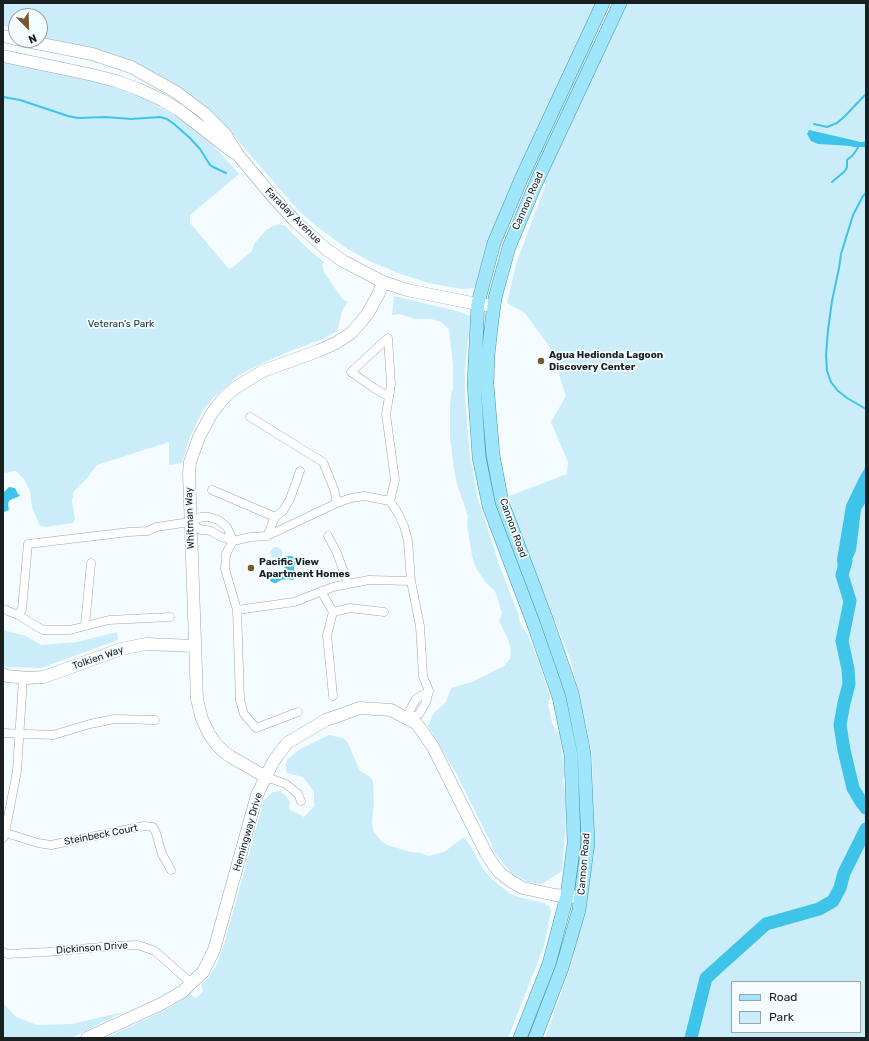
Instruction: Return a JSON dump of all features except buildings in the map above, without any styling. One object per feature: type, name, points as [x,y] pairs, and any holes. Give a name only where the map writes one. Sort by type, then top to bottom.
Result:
[{"type":"main road","name":"Cannon Road","points":[[520,1038],[549,964],[566,896],[574,843],[571,755],[559,697],[534,625],[489,506],[479,457],[474,384],[475,303],[494,243],[522,177],[603,3]]},
{"type":"main road","name":"Cannon Road","points":[[534,1038],[562,968],[579,910],[588,843],[584,753],[572,693],[547,621],[502,502],[493,456],[487,384],[488,355],[496,293],[508,247],[536,183],[620,3]]},
{"type":"street","name":"Faraday Avenue","points":[[48,45],[92,54],[131,67],[176,92],[204,113],[225,134],[238,155],[276,201],[312,238],[343,260],[383,282],[407,290],[494,306]]},
{"type":"street","name":"Faraday Avenue","points":[[3,56],[93,75],[138,89],[179,110],[238,155]]},
{"type":"street","name":"Whitman Way","points":[[301,801],[298,794],[286,784],[266,777],[224,752],[209,734],[202,719],[197,699],[190,522],[190,462],[198,437],[222,400],[235,388],[263,371],[318,351],[336,343],[351,333],[368,313],[379,294],[383,282]]},
{"type":"street","points":[[389,397],[351,372],[388,338],[391,384],[389,397],[386,414],[395,480],[390,501],[404,526],[408,541],[411,581],[420,626],[423,676],[429,691],[416,699],[410,710],[410,719]]},
{"type":"street","points":[[250,417],[323,462],[334,489],[337,503]]},
{"type":"street","points":[[267,536],[275,517],[282,511],[290,499],[300,471]]},
{"type":"street","points":[[212,490],[275,517]]},
{"type":"street","points":[[190,522],[201,530],[211,531],[219,536],[233,541],[251,537],[267,536],[337,503],[351,498],[364,496],[390,501]]},
{"type":"street","points":[[18,615],[22,609],[28,544],[148,531],[156,527],[190,522],[201,517],[209,517],[218,520],[227,527],[233,541]]},
{"type":"street","points":[[328,536],[337,553],[348,584]]},
{"type":"street","points":[[233,541],[226,554],[225,568],[237,610],[240,700],[244,714],[256,728],[298,712]]},
{"type":"street","points":[[85,626],[91,563]]},
{"type":"street","points":[[237,610],[294,602],[332,586],[369,580],[411,581]]},
{"type":"street","points":[[321,591],[333,612],[327,635],[333,696]]},
{"type":"street","points":[[333,612],[350,608],[384,612]]},
{"type":"street","points":[[3,609],[18,615],[43,630],[70,630],[109,620],[170,617]]},
{"type":"street","name":"Tolkien Way","points":[[3,674],[23,678],[44,677],[121,648],[146,644],[195,646]]},
{"type":"street","points":[[4,834],[17,771],[23,678]]},
{"type":"street","name":"Hemingway Drive","points":[[87,1038],[161,1004],[182,992],[202,972],[214,950],[258,795],[273,762],[288,743],[326,720],[360,708],[391,710],[417,724],[433,747],[486,853],[496,868],[512,882],[523,888],[555,895],[581,898]]},
{"type":"street","points":[[3,733],[53,735],[90,724],[114,719],[155,720]]},
{"type":"street","name":"Steinbeck Court","points":[[4,834],[38,844],[51,845],[144,826],[153,827],[162,854],[171,870]]},
{"type":"street","name":"Dickinson Drive","points":[[3,952],[8,954],[138,945],[155,951],[191,983]]},
{"type":"green space","points":[[3,3],[596,3],[580,37],[606,49],[627,3],[866,3],[866,141],[818,144],[866,147],[866,466],[846,505],[837,559],[840,586],[856,551],[861,510],[866,502],[866,1038],[545,1038],[572,963],[594,856],[592,752],[571,661],[517,525],[509,496],[567,474],[568,462],[551,422],[566,396],[554,359],[549,346],[525,313],[507,303],[517,261],[546,184],[517,172],[499,214],[475,288],[461,289],[429,283],[369,261],[346,248],[316,226],[298,210],[228,129],[202,104],[176,86],[121,57],[48,40],[48,8],[8,8],[8,27],[3,26]]},
{"type":"green space","name":"Veteran's Park","points":[[3,61],[101,83],[133,94],[181,119],[213,145],[239,174],[190,215],[190,223],[229,269],[252,251],[254,244],[266,230],[278,224],[285,226],[324,262],[322,264],[324,272],[341,297],[348,302],[343,309],[337,331],[325,338],[256,366],[238,376],[213,398],[202,412],[190,437],[182,463],[169,465],[169,442],[97,465],[88,477],[74,491],[72,501],[75,519],[73,523],[46,527],[40,526],[32,507],[30,491],[24,479],[16,471],[3,473]]},
{"type":"green space","points":[[394,296],[457,311],[470,316],[465,365],[465,398],[470,456],[478,499],[501,570],[518,613],[520,623],[528,635],[550,696],[548,706],[552,723],[560,737],[565,775],[563,779],[566,805],[562,871],[542,884],[528,882],[512,874],[494,852],[457,775],[428,726],[433,714],[446,702],[451,688],[472,682],[504,666],[510,659],[511,649],[499,621],[502,613],[495,591],[486,583],[476,568],[472,556],[467,525],[468,516],[457,484],[454,469],[450,438],[450,408],[451,393],[453,390],[453,365],[449,329],[441,322],[431,319],[415,319],[399,314],[392,315]]},
{"type":"green space","points":[[277,547],[282,550],[281,558],[272,558],[270,553],[273,548]]},
{"type":"green space","points":[[3,630],[26,636],[41,645],[77,642],[117,632],[118,640],[41,668],[7,667],[3,665]]},
{"type":"green space","points":[[329,735],[343,738],[348,743],[360,771],[369,776],[373,781],[374,803],[372,823],[374,832],[381,841],[387,845],[428,856],[444,852],[464,837],[483,869],[494,881],[509,893],[518,897],[544,903],[549,906],[551,911],[544,946],[508,1038],[106,1038],[171,1007],[190,994],[196,998],[203,991],[201,985],[216,966],[223,948],[264,800],[273,792],[279,791],[285,795],[290,802],[289,809],[304,817],[308,813],[314,806],[314,793],[303,777],[287,773],[285,766],[287,760],[300,749]]},
{"type":"green space","points":[[3,1003],[16,1017],[37,1025],[72,1024],[123,1012],[71,1038],[3,1038]]},
{"type":"water","points":[[809,130],[861,142],[866,141],[866,147],[818,144],[811,141],[807,134]]},
{"type":"water","points":[[866,466],[866,502],[861,510],[856,551],[839,587],[837,559],[846,505]]},
{"type":"water","points":[[9,487],[15,488],[20,495],[9,501],[9,510],[3,512],[3,493]]},
{"type":"water","points":[[284,556],[292,556],[296,561],[294,572],[296,578],[293,580],[281,580],[274,583],[270,581],[272,576],[281,576],[285,572],[284,568],[287,564],[284,560]]},
{"type":"waterway","points":[[814,124],[827,127],[837,123],[866,94]]},
{"type":"waterway","points":[[3,97],[20,100],[78,118],[106,117],[131,119],[160,117],[167,119],[190,138],[200,149],[210,165],[226,173]]},
{"type":"waterway","points":[[832,182],[845,171],[847,167],[847,160],[853,155],[859,146]]},
{"type":"waterway","points":[[866,193],[853,215],[841,254],[832,301],[826,355],[827,371],[831,382],[838,391],[847,398],[866,409]]},
{"type":"waterway","points":[[846,561],[842,575],[850,601],[842,641],[848,669],[849,684],[840,725],[853,788],[866,808]]},
{"type":"waterway","points":[[691,1038],[706,978],[766,924],[819,909],[833,901],[840,888],[844,873],[866,829]]},
{"type":"place","name":"Agua Hedionda Lagoon Discovery Center","points":[[541,361]]},
{"type":"place","name":"Pacific View Apartment Homes","points":[[251,568]]}]
